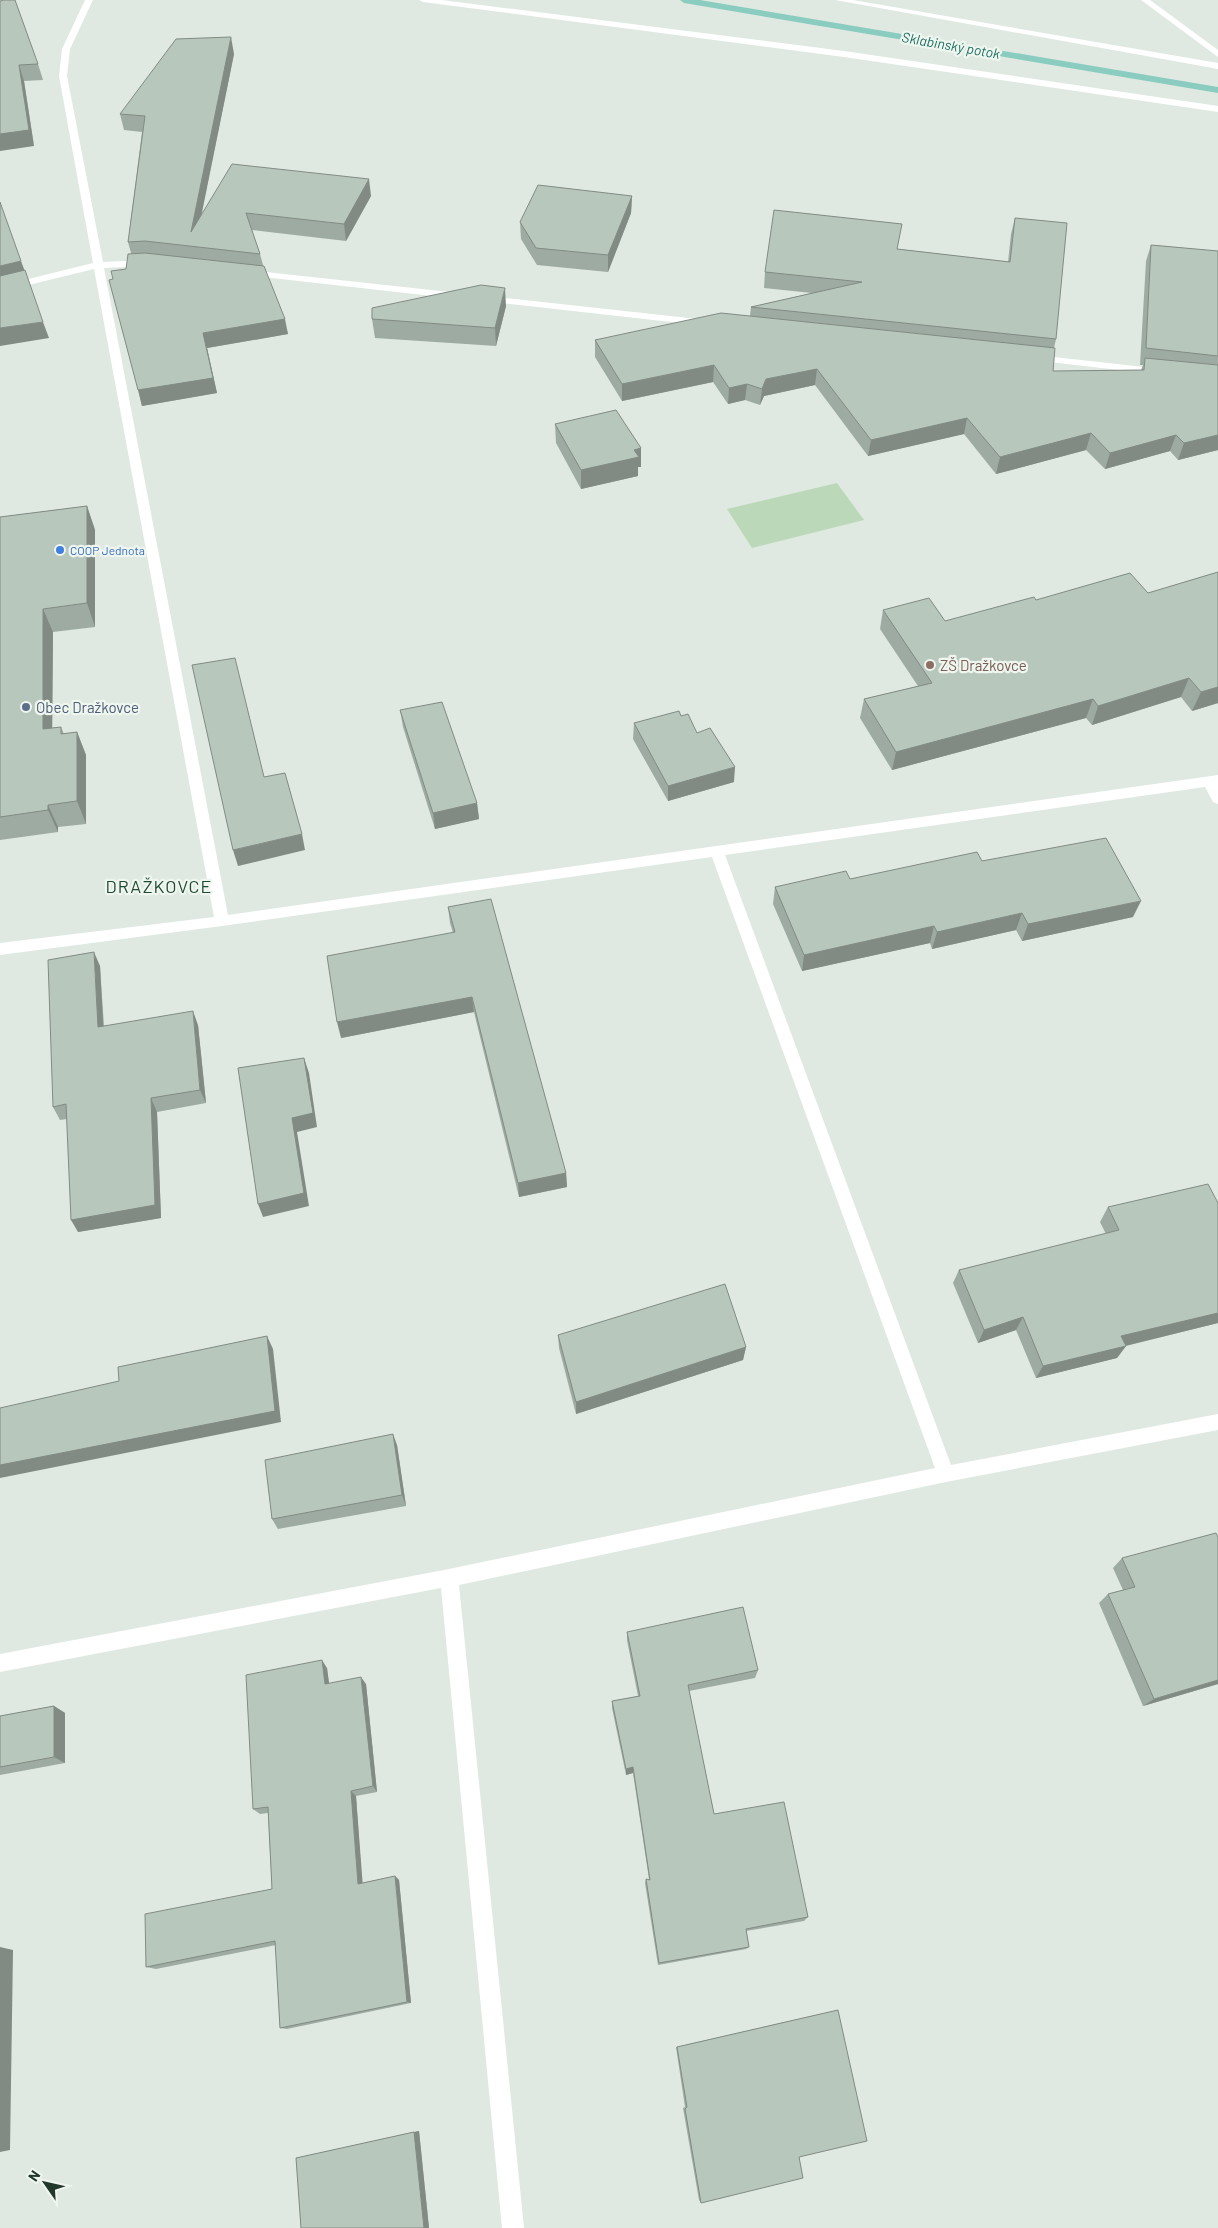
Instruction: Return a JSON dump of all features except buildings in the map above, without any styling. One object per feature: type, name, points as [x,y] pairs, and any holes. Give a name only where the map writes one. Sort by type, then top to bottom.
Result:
[{"type":"street","points":[[89,0],[66,49],[63,76],[97,265],[222,921]]},
{"type":"street","points":[[424,0],[844,54],[1218,109]]},
{"type":"street","points":[[838,0],[1218,66]]},
{"type":"street","points":[[1145,0],[1218,54]]},
{"type":"street","points":[[0,289],[97,265],[159,264]]},
{"type":"street","points":[[238,272],[713,323]]},
{"type":"street","points":[[1020,356],[1168,372]]},
{"type":"street","points":[[0,949],[222,921],[1213,781],[1218,799]]},
{"type":"street","points":[[717,851],[946,1474]]},
{"type":"street","points":[[0,1663],[449,1578],[946,1474],[1218,1422]]},
{"type":"street","points":[[449,1578],[513,2228]]},
{"type":"green space","points":[[837,483],[864,520],[752,548],[727,509]]},
{"type":"waterway","name":"Sklabinský potok","points":[[684,0],[1218,90]]},
{"type":"place","name":"COOP Jednota","points":[[60,550]]},
{"type":"place","name":"ZŠ Dražkovce","points":[[930,665]]},
{"type":"place","name":"Obec Dražkovce","points":[[26,707]]},
{"type":"district","name":"DRAŽKOVCE","points":[[159,886]]}]
